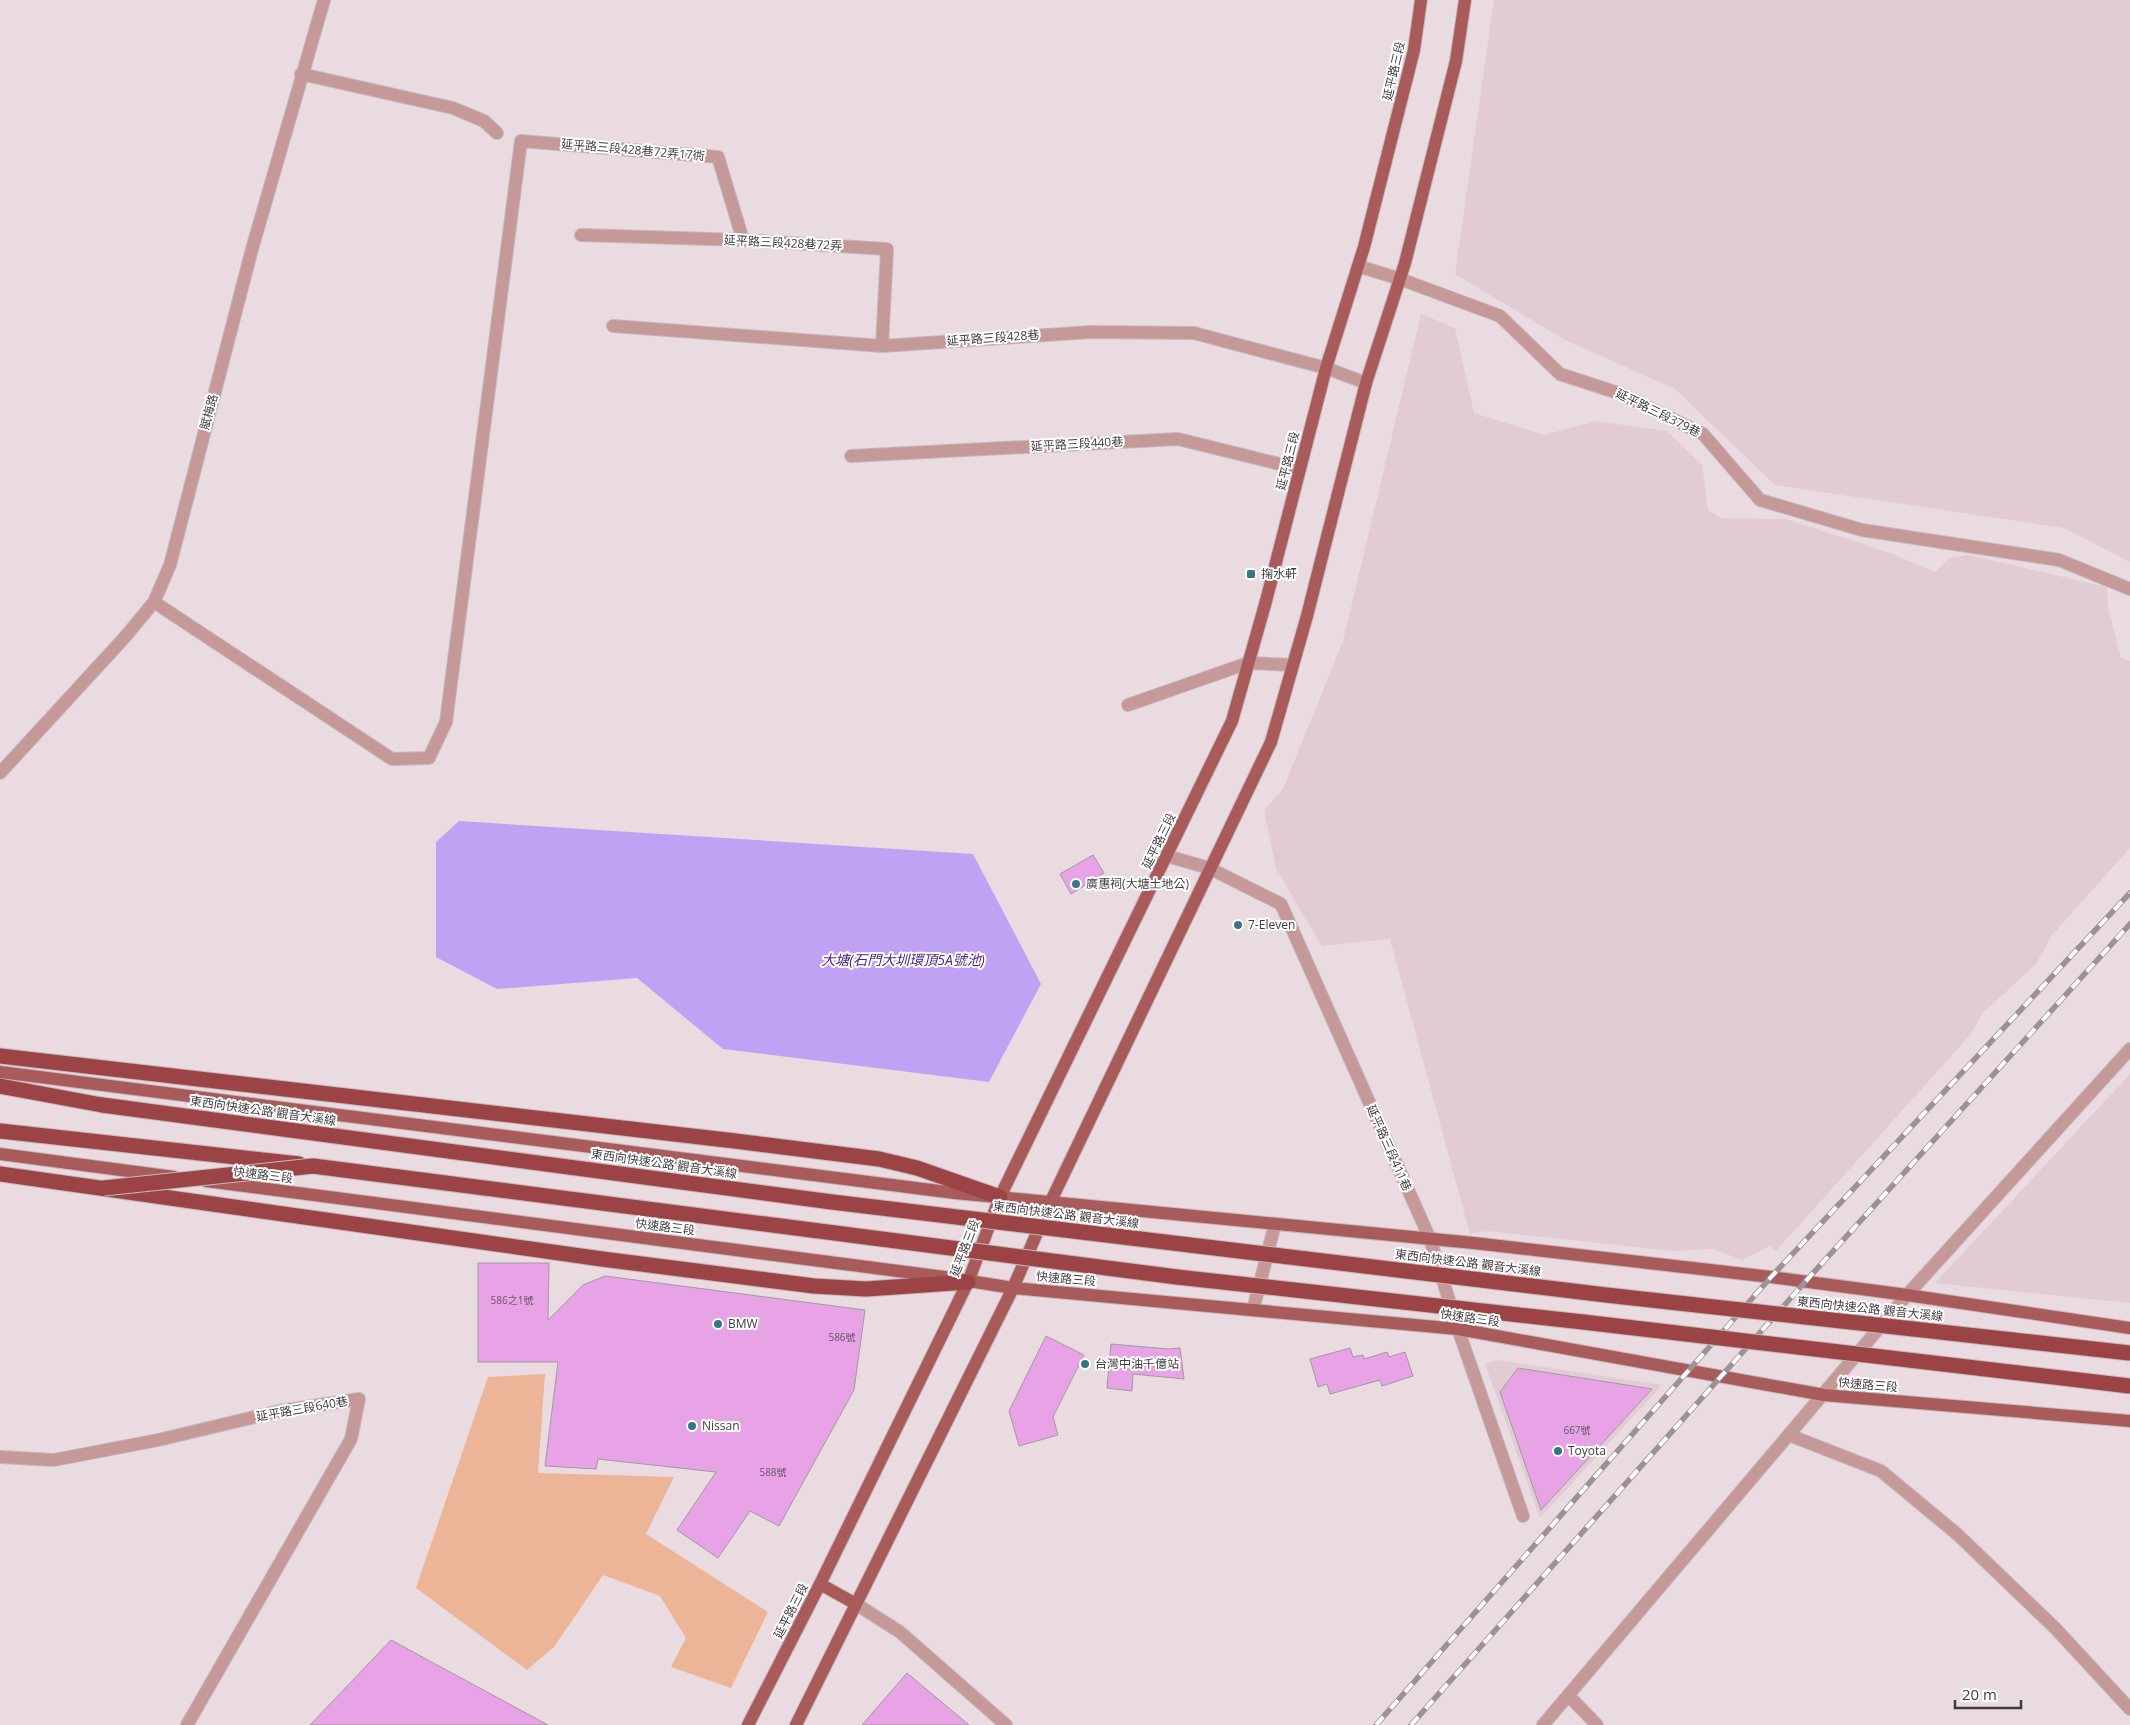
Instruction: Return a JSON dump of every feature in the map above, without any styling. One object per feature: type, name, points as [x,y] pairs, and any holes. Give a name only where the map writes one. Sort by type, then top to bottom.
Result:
[{"type":"highway","points":[[0,1056],[735,1141],[879,1160],[917,1168],[1000,1197]]},
{"type":"highway","points":[[0,1086],[102,1105]]},
{"type":"highway","name":"東西向快速公路 觀音大溪線","points":[[0,1094],[102,1105],[832,1202],[1606,1295],[2130,1354]]},
{"type":"highway","points":[[0,1131],[313,1166],[1177,1277],[1593,1323],[2130,1386]]},
{"type":"highway","points":[[104,1188],[313,1166]]},
{"type":"highway","points":[[0,1174],[602,1259],[814,1286],[866,1289],[968,1282]]},
{"type":"main road","name":"延平路三段","points":[[748,1725],[820,1584],[968,1282],[1000,1197],[1232,721],[1326,368],[1358,266],[1414,50],[1421,0]]},
{"type":"main road","points":[[796,1725],[1013,1288],[1050,1202],[1271,742],[1366,383],[1400,279],[1456,61],[1465,0]]},
{"type":"main road","points":[[0,1072],[954,1193],[1430,1239],[1771,1277],[2130,1328]]},
{"type":"main road","name":"快速路三段","points":[[0,1154],[1013,1288],[1458,1329],[1824,1395],[2130,1421]]},
{"type":"main road","points":[[820,1584],[856,1604]]},
{"type":"street","name":"賦梅路","points":[[0,773],[125,637],[154,602],[170,565],[252,249],[301,74],[324,0]]},
{"type":"street","points":[[301,74],[453,108],[484,121],[497,133]]},
{"type":"street","name":"延平路三段428巷72弄17衖","points":[[154,602],[392,759],[429,758],[446,722],[521,141],[718,157],[743,240]]},
{"type":"street","name":"延平路三段428巷72弄","points":[[581,235],[743,240],[887,249],[882,346]]},
{"type":"street","name":"延平路三段379巷","points":[[1358,266],[1400,279],[1500,316],[1560,374],[1620,394],[1703,434],[1760,500],[1862,530],[2059,560],[2130,589]]},
{"type":"street","name":"延平路三段428巷","points":[[613,326],[882,346],[1091,332],[1194,333],[1326,368],[1366,383]]},
{"type":"street","name":"延平路三段440巷","points":[[851,456],[1178,439],[1300,469]]},
{"type":"street","points":[[1128,705],[1248,663],[1293,664]]},
{"type":"street","name":"延平路三段411巷","points":[[1167,856],[1209,868],[1281,904],[1430,1239],[1458,1329],[1523,1516]]},
{"type":"street","points":[[1543,1725],[1907,1295],[2130,1049]]},
{"type":"street","points":[[1253,1310],[1274,1224]]},
{"type":"street","name":"延平路三段640巷","points":[[0,1457],[54,1460],[158,1440],[280,1411],[358,1400],[351,1439],[187,1725]]},
{"type":"street","points":[[1789,1435],[1881,1471],[1957,1534],[2055,1628],[2130,1708]]},
{"type":"street","points":[[856,1604],[900,1632],[1006,1725]]},
{"type":"street","points":[[1568,1695],[1597,1725]]},
{"type":"shaded area","points":[[1494,0],[2130,0],[2130,562],[2064,528],[1775,485],[1675,389],[1565,340],[1455,274]]},
{"type":"shaded area","points":[[1421,314],[1455,328],[1474,413],[1544,435],[1596,421],[1667,431],[1702,465],[1708,510],[1721,518],[1786,519],[1893,554],[1935,572],[1950,558],[1968,555],[2107,587],[2108,606],[2121,658],[2130,661],[2130,848],[2052,935],[2036,964],[1983,1013],[1970,1035],[1776,1251],[1770,1246],[1742,1260],[1713,1249],[1672,1251],[1488,1231],[1470,1234],[1390,939],[1322,946],[1276,869],[1264,810],[1283,789],[1343,641]]},
{"type":"shaded area","points":[[2130,1074],[2130,1303],[1935,1283]]},
{"type":"shaded area","name":"Toyota","points":[[1497,1360],[1662,1385],[1540,1518],[1485,1364]]},
{"type":"shaded area","points":[[545,1374],[538,1473],[674,1477],[646,1534],[768,1612],[731,1688],[671,1667],[686,1638],[660,1596],[603,1575],[554,1647],[527,1670],[416,1588],[488,1377]]},
{"type":"water","name":"大塘(石門大圳環頂5A號池)","points":[[459,821],[973,854],[1041,984],[989,1082],[723,1049],[637,978],[497,989],[436,957],[436,842]]},
{"type":"building","name":"廣惠祠(大塘土地公)","points":[[1093,855],[1104,873],[1071,894],[1060,874]]},
{"type":"building","points":[[478,1263],[549,1263],[548,1320],[583,1285],[605,1276],[865,1310],[854,1390],[779,1526],[750,1511],[718,1558],[677,1530],[716,1472],[598,1459],[596,1469],[545,1466],[558,1362],[478,1362]]},
{"type":"building","points":[[1046,1336],[1084,1355],[1053,1417],[1058,1435],[1019,1446],[1009,1411]]},
{"type":"building","points":[[1111,1344],[1169,1349],[1180,1348],[1184,1379],[1133,1374],[1132,1391],[1107,1388]]},
{"type":"building","points":[[1350,1348],[1353,1357],[1363,1355],[1364,1359],[1387,1352],[1389,1357],[1405,1352],[1413,1376],[1382,1386],[1380,1380],[1330,1394],[1327,1384],[1318,1387],[1310,1359]]},
{"type":"building","name":"Toyota","points":[[1518,1368],[1652,1389],[1541,1510],[1500,1392]]},
{"type":"building","points":[[391,1640],[548,1725],[310,1725]]},
{"type":"building","points":[[907,1673],[969,1725],[862,1725]]},
{"type":"railway","points":[[1376,1725],[1771,1277],[2130,893]]},
{"type":"railway","points":[[1411,1725],[1805,1282],[2130,924]]},
{"type":"place","name":"掬水軒","points":[[1251,574]]},
{"type":"place","name":"廣惠祠(大塘土地公)","points":[[1076,884]]},
{"type":"place","name":"7-Eleven","points":[[1238,925]]},
{"type":"place","name":"BMW","points":[[718,1324]]},
{"type":"place","name":"台灣中油千億站","points":[[1085,1364]]},
{"type":"place","name":"Nissan","points":[[692,1426]]},
{"type":"place","name":"Toyota","points":[[1558,1451]]}]
